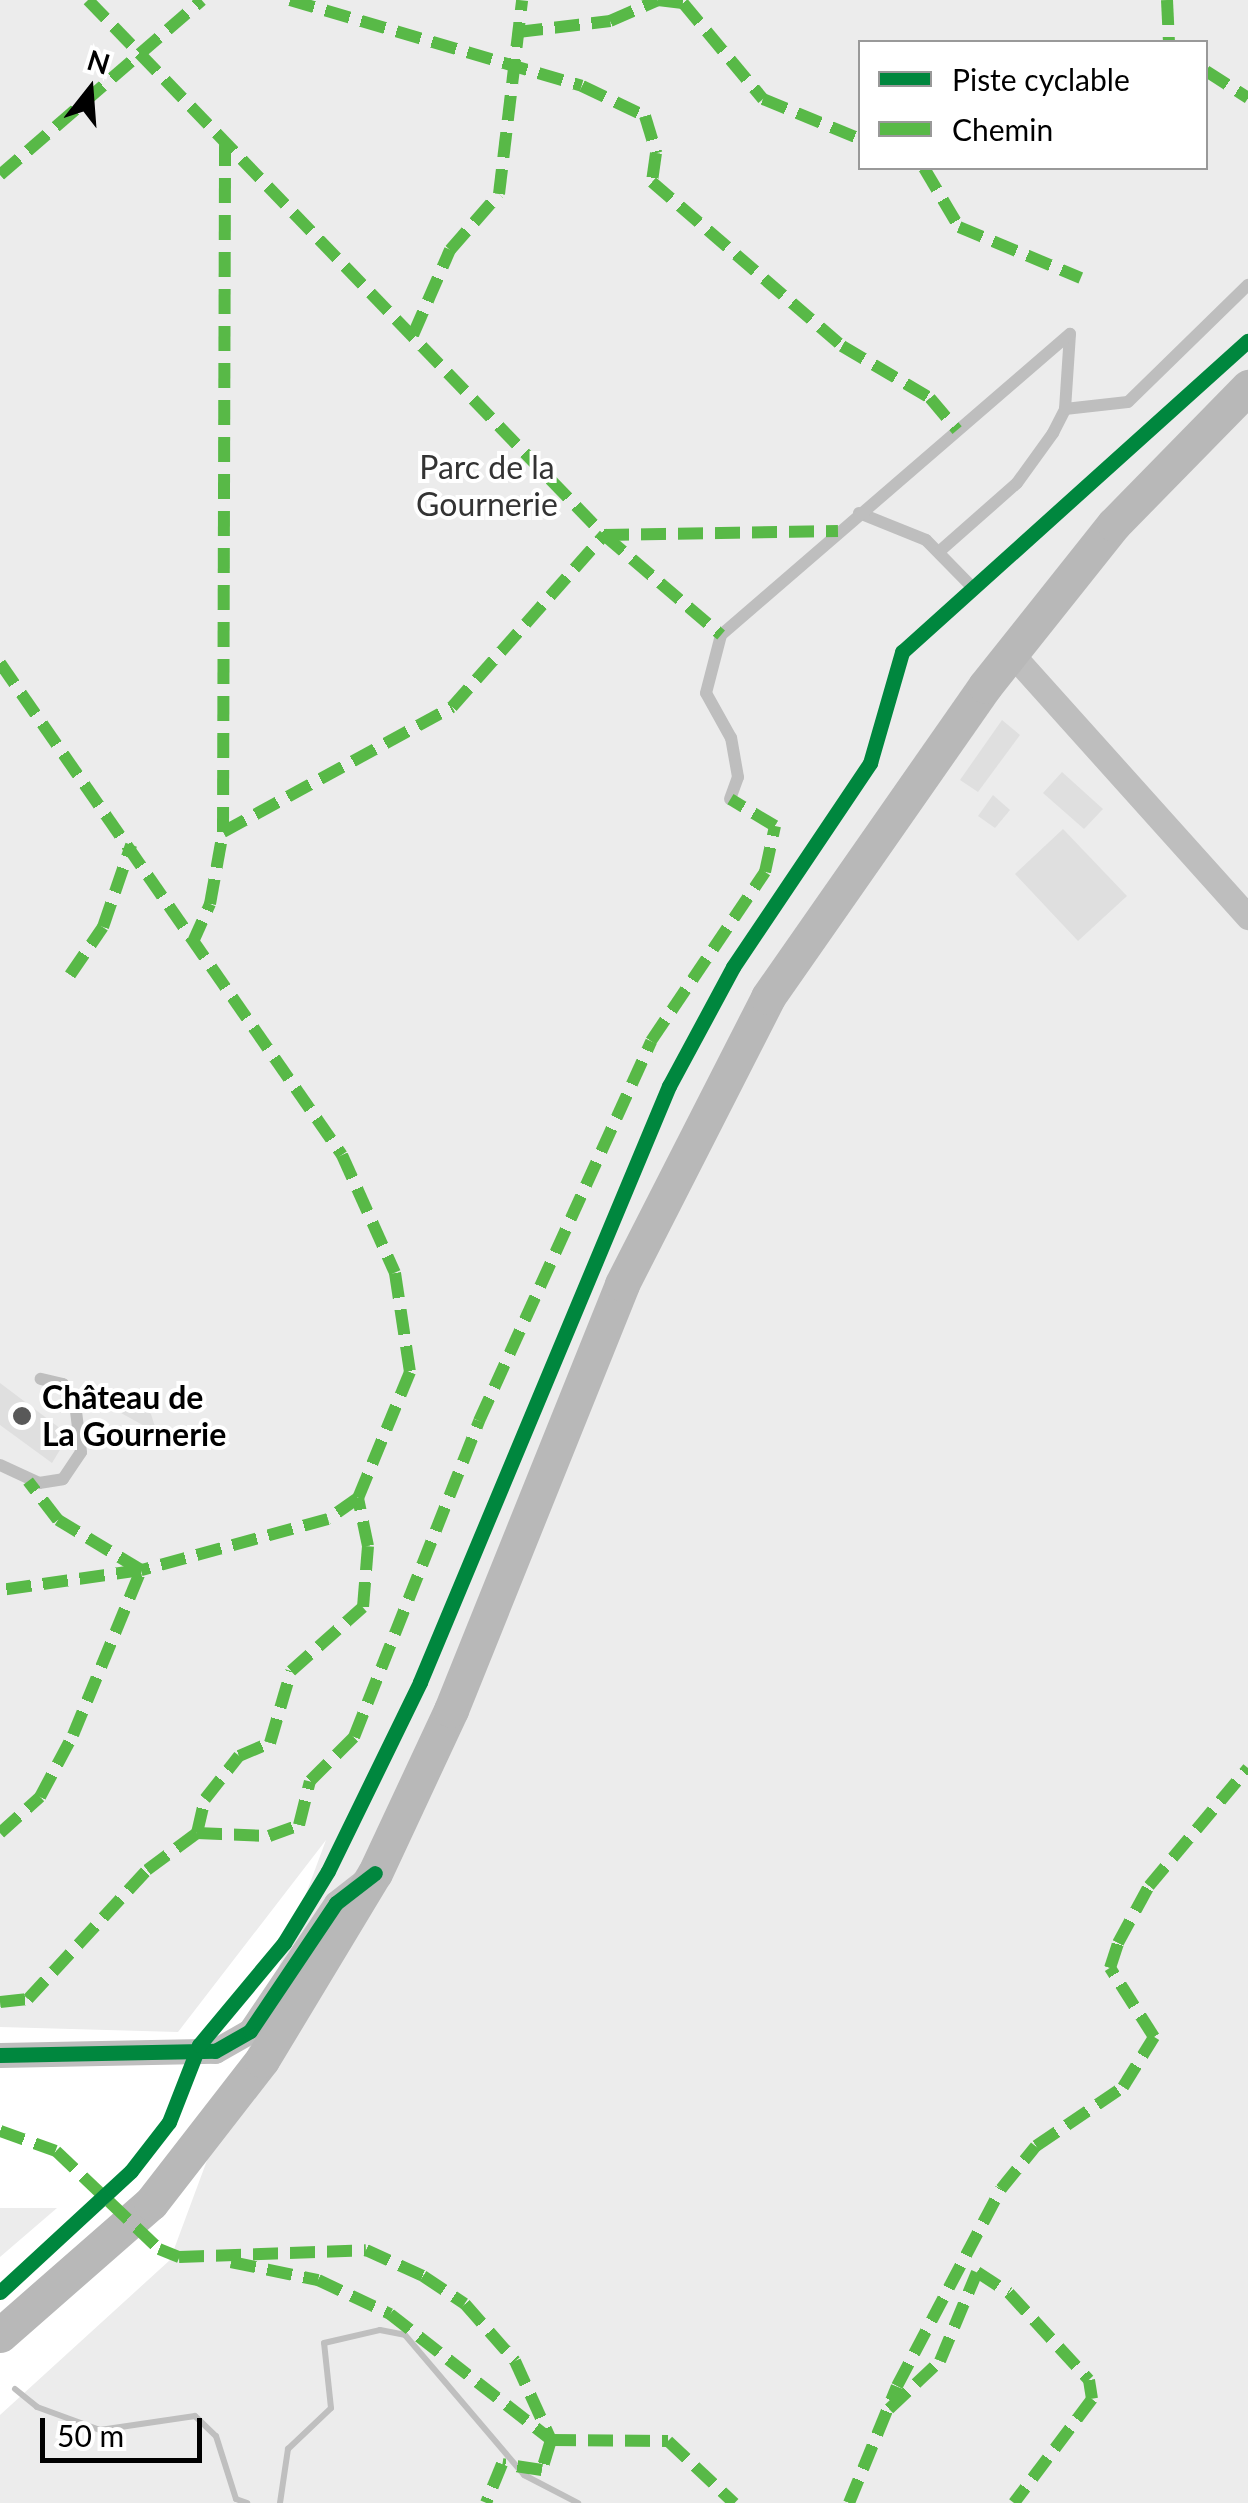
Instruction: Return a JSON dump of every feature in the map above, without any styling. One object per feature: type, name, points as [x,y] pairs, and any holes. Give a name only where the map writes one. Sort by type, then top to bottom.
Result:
[{"type":"main road","points":[[0,2335],[162,2190],[262,2060],[375,1873],[690,1140],[851,868],[1114,524],[1248,386]]},
{"type":"street","points":[[1012,653],[1248,916]]},
{"type":"street","points":[[0,2055],[215,2051],[250,2031],[336,1904],[375,1873]]},
{"type":"lane","points":[[1064,408],[1128,402],[1248,285]]},
{"type":"lane","points":[[730,799],[738,777],[731,738],[706,693],[721,635],[1070,334],[1064,408],[1017,483],[941,550]]},
{"type":"lane","points":[[859,513],[941,550],[972,586]]},
{"type":"lane","points":[[0,1465],[40,1484],[63,1479],[81,1452],[75,1403],[63,1384],[41,1379]]},
{"type":"green space","name":"Parc de la Gournerie","points":[[0,0],[1248,0],[1248,2503],[0,2503],[0,2415],[170,2260],[326,1840],[178,2032],[0,2027]]},
{"type":"green space","points":[[0,2208],[57,2208],[0,2257]]},
{"type":"building","points":[[1002,720],[1020,735],[978,792],[960,780]]},
{"type":"building","points":[[1062,772],[1103,809],[1084,829],[1043,793]]},
{"type":"building","points":[[993,795],[1010,810],[995,828],[978,816]]},
{"type":"building","points":[[1063,829],[1127,896],[1078,941],[1015,874]]},
{"type":"building","name":"Château de La Gournerie","points":[[0,1383],[69,1435],[52,1463],[0,1425]]},
{"type":"building","points":[[135,1399],[151,1414],[157,1433],[121,1413]]},
{"type":"waterway","points":[[280,2503],[288,2449],[331,2408],[324,2343],[380,2330],[405,2335],[524,2475],[578,2503]]},
{"type":"waterway","points":[[15,2389],[37,2407],[100,2430],[195,2416],[216,2436],[236,2499],[247,2503]]},
{"type":"marked path","points":[[88,0],[604,535],[721,635]]},
{"type":"marked path","points":[[0,175],[202,0]]},
{"type":"marked path","points":[[290,0],[582,86],[645,116],[656,153],[652,182],[842,346],[930,398],[957,430]]},
{"type":"marked path","points":[[413,335],[450,250],[499,194],[522,0]]},
{"type":"marked path","points":[[518,32],[610,21],[658,0],[683,3],[763,99],[858,138]]},
{"type":"marked path","points":[[1167,0],[1169,40]]},
{"type":"marked path","points":[[1208,72],[1248,98]]},
{"type":"marked path","points":[[223,832],[225,140]]},
{"type":"marked path","points":[[925,170],[959,227],[1081,278]]},
{"type":"marked path","points":[[192,944],[210,904],[223,832],[452,707],[604,535],[838,531]]},
{"type":"marked path","points":[[0,663],[342,1155],[395,1273],[410,1372],[358,1498],[328,1519],[141,1570],[0,1590]]},
{"type":"marked path","points":[[0,2002],[28,1999],[147,1870],[197,1833],[269,1836],[299,1825],[310,1781],[354,1737],[479,1421],[651,1041],[765,872],[775,826],[730,799]]},
{"type":"marked path","points":[[70,975],[103,927],[131,845]]},
{"type":"marked path","points":[[0,1833],[40,1797],[73,1735],[141,1570],[58,1520],[28,1481]]},
{"type":"marked path","points":[[197,1833],[205,1799],[239,1756],[270,1743],[291,1671],[363,1607],[368,1546],[358,1498]]},
{"type":"marked path","points":[[849,2503],[897,2386],[1001,2189],[1036,2146],[1123,2087],[1154,2037],[1110,1968],[1118,1943],[1149,1886],[1248,1768]]},
{"type":"marked path","points":[[0,2131],[56,2151],[159,2249],[179,2257],[366,2250],[423,2276],[465,2304],[515,2361],[551,2440],[668,2441],[734,2503]]},
{"type":"marked path","points":[[231,2262],[318,2280],[390,2314],[551,2440],[542,2470],[502,2464],[486,2503]]},
{"type":"marked path","points":[[889,2409],[940,2361],[977,2272],[1009,2293],[1089,2380],[1092,2399],[1014,2503]]},
{"type":"cycle path","points":[[0,2292],[131,2171],[169,2122],[199,2045],[284,1943],[328,1871],[420,1682],[669,1086],[733,967],[870,763],[902,652],[1248,341]]},
{"type":"cycle path","points":[[0,2055],[215,2051],[250,2031],[336,1903],[375,1873]]},
{"type":"place","name":"Château de La Gournerie","points":[[22,1416]]}]
